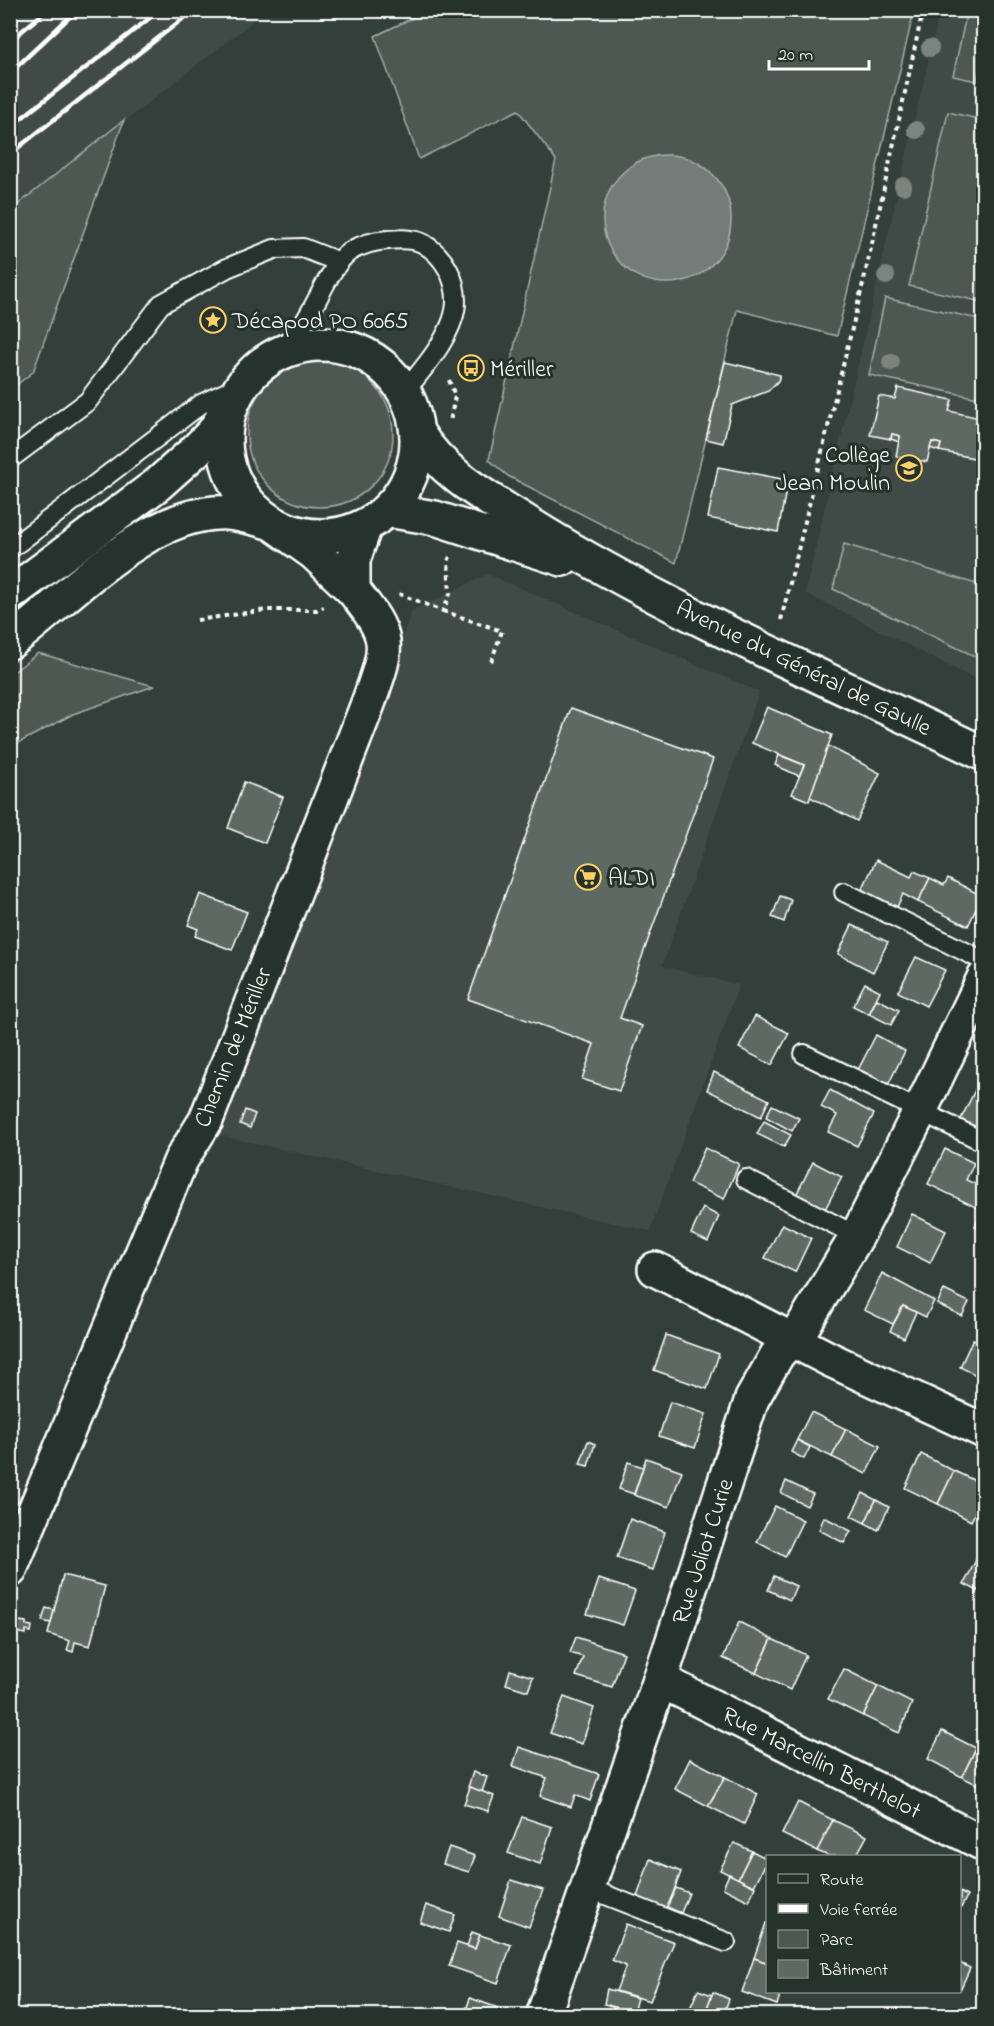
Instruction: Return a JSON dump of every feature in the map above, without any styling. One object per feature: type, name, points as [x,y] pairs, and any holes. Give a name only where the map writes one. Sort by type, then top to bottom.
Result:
[{"type":"street","name":"Avenue du Général de Gaulle","points":[[10,594],[158,484],[195,452],[213,433],[255,370],[272,358],[295,347],[320,344],[345,347],[369,356],[389,371],[405,391],[413,411],[417,432],[417,450],[411,474],[399,497],[376,518],[335,535],[302,534],[272,523],[226,513],[202,515],[177,522],[153,532],[107,564],[10,642]]},
{"type":"street","name":"Avenue du Général de Gaulle","points":[[237,394],[226,425],[225,448],[230,470],[240,491],[254,509],[272,523]]},
{"type":"street","name":"Avenue du Général de Gaulle","points":[[417,432],[439,462],[472,488],[624,580],[984,754]]},
{"type":"street","name":"Avenue du Général de Gaulle","points":[[376,518],[435,518],[624,580]]},
{"type":"street","points":[[353,590],[353,560],[376,518]]},
{"type":"street","name":"Chemin de Mériller","points":[[10,1570],[182,1160],[206,1120],[382,663],[385,645],[377,623],[353,590],[314,553],[272,523]]},
{"type":"street","name":"Rue Joliot Curie","points":[[543,2016],[660,1680],[752,1399],[777,1355],[803,1326],[857,1236],[984,978]]},
{"type":"street","points":[[655,1269],[831,1360],[984,1431]]},
{"type":"street","name":"Rue Marcellin Berthelot","points":[[660,1680],[984,1844]]},
{"type":"lane","points":[[272,358],[302,326],[339,262],[350,251],[374,241],[402,239],[423,243],[444,261],[453,281],[456,303],[448,331],[430,361],[405,391]]},
{"type":"lane","points":[[10,459],[88,401],[161,304],[227,268],[274,249],[303,248],[339,262]]},
{"type":"lane","points":[[10,549],[201,404],[237,394]]},
{"type":"lane","points":[[844,892],[984,961]]},
{"type":"lane","points":[[804,1054],[984,1142]]},
{"type":"lane","points":[[746,1179],[857,1236]]},
{"type":"lane","points":[[588,1888],[726,1942]]},
{"type":"path","points":[[770,652],[778,635],[865,275],[923,10]]},
{"type":"path","points":[[197,620],[267,610],[317,610],[332,605],[353,590]]},
{"type":"path","points":[[443,611],[502,631],[491,662]]},
{"type":"shaded area","points":[[11,11],[266,11],[11,210]]},
{"type":"shaded area","name":"Collège Jean Moulin","points":[[940,11],[983,11],[983,683],[805,593]]},
{"type":"shaded area","points":[[667,155],[692,159],[713,173],[727,194],[731,219],[727,244],[713,265],[692,279],[667,283],[642,279],[621,265],[607,244],[603,219],[607,194],[621,173],[642,159]]},
{"type":"shaded area","points":[[488,574],[759,692],[662,966],[739,985],[650,1231],[218,1135],[412,611]]},
{"type":"green space","points":[[427,11],[914,11],[837,336],[737,310],[676,563],[508,476],[489,460],[556,160],[518,110],[419,159],[375,36]]},
{"type":"green space","points":[[967,11],[983,11],[983,51],[977,81],[953,76]]},
{"type":"green space","points":[[948,112],[983,120],[983,302],[909,286]]},
{"type":"green space","points":[[124,120],[33,372],[11,389],[11,210]]},
{"type":"green space","points":[[885,298],[983,320],[983,399],[869,375]]},
{"type":"green space","points":[[320,361],[348,367],[371,383],[387,406],[393,434],[387,462],[371,485],[348,501],[320,507],[292,501],[269,485],[253,462],[247,434],[253,406],[269,383],[292,367]]},
{"type":"green space","points":[[844,544],[983,586],[983,660],[833,589]]},
{"type":"green space","points":[[38,653],[154,686],[73,714],[11,747],[11,674]]},
{"type":"building","points":[[725,362],[780,375],[778,381],[768,391],[732,405],[723,443],[706,439]]},
{"type":"building","points":[[898,388],[952,400],[949,411],[984,419],[984,454],[980,453],[979,459],[939,451],[941,444],[932,442],[927,462],[896,456],[900,436],[892,434],[891,439],[870,435],[879,396],[895,399]]},
{"type":"building","points":[[892,434],[900,436],[899,442],[891,439]]},
{"type":"building","points":[[932,442],[941,444],[939,451],[930,448]]},
{"type":"building","points":[[718,467],[788,480],[778,532],[708,518]]},
{"type":"building","points":[[767,707],[832,735],[809,801],[792,794],[804,765],[752,743]]},
{"type":"building","points":[[571,708],[713,759],[620,1018],[642,1026],[619,1091],[582,1079],[594,1044],[468,999]]},
{"type":"building","points":[[828,746],[880,773],[857,821],[810,797]]},
{"type":"building","points":[[779,755],[804,765],[799,776],[775,765]]},
{"type":"building","points":[[244,782],[283,797],[265,843],[228,828]]},
{"type":"building","points":[[876,860],[911,877],[914,871],[930,878],[918,902],[903,894],[897,907],[862,890]]},
{"type":"building","points":[[930,878],[944,885],[948,878],[982,896],[968,926],[918,902]]},
{"type":"building","points":[[200,894],[247,912],[232,950],[195,936],[198,929],[188,925]]},
{"type":"building","points":[[780,896],[791,900],[784,922],[772,917]]},
{"type":"building","points":[[852,925],[888,942],[873,972],[838,954]]},
{"type":"building","points":[[916,957],[945,970],[926,1006],[898,992]]},
{"type":"building","points":[[865,983],[880,991],[869,1014],[853,1006]]},
{"type":"building","points":[[877,999],[899,1010],[891,1025],[869,1014]]},
{"type":"building","points":[[755,1016],[789,1033],[772,1065],[739,1048]]},
{"type":"building","points":[[876,1035],[905,1051],[888,1085],[858,1070]]},
{"type":"building","points":[[714,1072],[769,1100],[761,1117],[707,1090]]},
{"type":"building","points":[[977,1086],[984,1090],[984,1132],[960,1121]]},
{"type":"building","points":[[830,1090],[874,1114],[857,1146],[828,1132],[837,1115],[821,1107]]},
{"type":"building","points":[[772,1105],[799,1118],[792,1131],[766,1117]]},
{"type":"building","points":[[245,1110],[255,1114],[250,1128],[240,1124]]},
{"type":"building","points":[[764,1121],[791,1135],[784,1147],[757,1134]]},
{"type":"building","points":[[705,1148],[739,1164],[724,1199],[689,1183]]},
{"type":"building","points":[[945,1149],[974,1163],[966,1180],[984,1188],[984,1230],[975,1226],[982,1210],[928,1184]]},
{"type":"building","points":[[813,1162],[842,1177],[824,1211],[795,1197]]},
{"type":"building","points":[[703,1208],[719,1216],[708,1242],[691,1234]]},
{"type":"building","points":[[912,1214],[946,1231],[930,1263],[897,1247]]},
{"type":"building","points":[[782,1224],[811,1238],[795,1272],[765,1258]]},
{"type":"building","points":[[882,1273],[934,1301],[926,1317],[903,1306],[893,1324],[864,1310]]},
{"type":"building","points":[[944,1290],[969,1302],[962,1316],[937,1304]]},
{"type":"building","points":[[903,1306],[916,1312],[904,1338],[890,1331]]},
{"type":"building","points":[[666,1335],[719,1354],[707,1389],[654,1370]]},
{"type":"building","points":[[973,1339],[984,1343],[984,1379],[960,1367]]},
{"type":"building","points":[[670,1402],[706,1414],[695,1448],[659,1436]]},
{"type":"building","points":[[811,1412],[846,1429],[832,1457],[797,1440]]},
{"type":"building","points":[[846,1429],[880,1446],[866,1474],[832,1457]]},
{"type":"building","points":[[797,1440],[810,1447],[804,1459],[791,1452]]},
{"type":"building","points":[[588,1441],[595,1444],[588,1466],[580,1464]]},
{"type":"building","points":[[921,1454],[954,1471],[938,1504],[905,1488]]},
{"type":"building","points":[[646,1458],[682,1471],[669,1507],[634,1495]]},
{"type":"building","points":[[628,1462],[643,1467],[634,1494],[619,1489]]},
{"type":"building","points":[[954,1471],[984,1485],[984,1495],[971,1521],[938,1504]]},
{"type":"building","points":[[786,1481],[813,1494],[807,1506],[781,1493]]},
{"type":"building","points":[[863,1493],[876,1500],[865,1523],[851,1516]]},
{"type":"building","points":[[876,1500],[889,1507],[878,1530],[865,1523]]},
{"type":"building","points":[[775,1506],[803,1520],[785,1557],[757,1542]]},
{"type":"building","points":[[824,1517],[851,1531],[844,1543],[819,1530]]},
{"type":"building","points":[[630,1519],[665,1532],[653,1570],[617,1558]]},
{"type":"building","points":[[978,1556],[984,1559],[984,1580],[978,1591],[964,1584]]},
{"type":"building","points":[[63,1575],[105,1586],[90,1646],[75,1642],[73,1652],[67,1650],[70,1641],[48,1634]]},
{"type":"building","points":[[774,1576],[796,1586],[790,1600],[768,1590]]},
{"type":"building","points":[[599,1579],[635,1591],[623,1625],[587,1614]]},
{"type":"building","points":[[46,1608],[54,1610],[51,1623],[42,1621]]},
{"type":"building","points":[[10,1620],[26,1622],[26,1625],[32,1626],[31,1632],[26,1631],[26,1634],[10,1631]]},
{"type":"building","points":[[739,1622],[772,1639],[756,1673],[723,1658]]},
{"type":"building","points":[[576,1637],[624,1653],[612,1687],[576,1676],[583,1657],[570,1653]]},
{"type":"building","points":[[772,1639],[806,1655],[790,1690],[756,1673]]},
{"type":"building","points":[[844,1669],[878,1686],[863,1716],[828,1699]]},
{"type":"building","points":[[510,1670],[533,1677],[528,1691],[506,1684]]},
{"type":"building","points":[[878,1686],[912,1703],[899,1733],[863,1716]]},
{"type":"building","points":[[564,1697],[594,1708],[582,1744],[550,1733]]},
{"type":"building","points":[[942,1731],[976,1748],[962,1777],[928,1759]]},
{"type":"building","points":[[519,1747],[599,1774],[590,1801],[575,1795],[571,1807],[540,1796],[547,1778],[513,1766]]},
{"type":"building","points":[[976,1748],[984,1752],[984,1788],[962,1777]]},
{"type":"building","points":[[690,1759],[725,1777],[708,1806],[675,1789]]},
{"type":"building","points":[[473,1772],[487,1777],[482,1792],[468,1787]]},
{"type":"building","points":[[725,1777],[758,1794],[744,1824],[708,1806]]},
{"type":"building","points":[[470,1787],[494,1796],[488,1811],[464,1804]]},
{"type":"building","points":[[798,1802],[833,1820],[817,1851],[782,1834]]},
{"type":"building","points":[[522,1817],[552,1827],[540,1864],[508,1853]]},
{"type":"building","points":[[833,1820],[867,1836],[857,1855],[827,1855],[817,1851]]},
{"type":"building","points":[[734,1843],[752,1851],[738,1879],[720,1870]]},
{"type":"building","points":[[449,1847],[475,1856],[469,1872],[443,1864]]},
{"type":"building","points":[[752,1851],[766,1858],[766,1863],[754,1886],[738,1879]]},
{"type":"building","points":[[650,1859],[681,1872],[667,1909],[637,1897]]},
{"type":"building","points":[[729,1874],[755,1887],[749,1901],[723,1888]]},
{"type":"building","points":[[511,1880],[543,1890],[529,1927],[499,1916]]},
{"type":"building","points":[[676,1888],[689,1893],[681,1913],[667,1907]]},
{"type":"building","points":[[961,1893],[967,1896],[961,1908]]},
{"type":"building","points":[[426,1905],[455,1915],[449,1932],[420,1922]]},
{"type":"building","points":[[766,1923],[766,1962],[754,1958]]},
{"type":"building","points":[[626,1924],[674,1942],[650,2001],[616,1991],[626,1966],[612,1960]]},
{"type":"building","points":[[472,1932],[480,1935],[475,1949],[467,1946]]},
{"type":"building","points":[[480,1935],[511,1945],[498,1983],[449,1966],[457,1943],[475,1949]]},
{"type":"building","points":[[754,1958],[766,1962],[766,1993],[781,1993],[777,2005],[742,1992]]},
{"type":"building","points":[[961,1964],[970,1968],[961,1988]]},
{"type":"building","points":[[607,1989],[637,1998],[633,2012],[604,2004]]},
{"type":"building","points":[[698,1990],[712,1995],[704,2016],[688,2013]]},
{"type":"building","points":[[713,1992],[729,1999],[723,2016],[704,2016]]},
{"type":"building","points":[[470,1998],[501,2009],[498,2016],[464,2016]]},
{"type":"building","points":[[390,2009],[409,2016],[387,2016]]},
{"type":"railway","points":[[10,16],[16,10]]},
{"type":"railway","points":[[10,41],[47,10]]},
{"type":"railway","points":[[10,73],[77,10]]},
{"type":"railway","points":[[10,127],[160,10]]},
{"type":"railway","points":[[10,154],[194,10]]},
{"type":"place","name":"Décapod PO 6065","points":[[213,320]]},
{"type":"place","name":"Mériller","points":[[471,368]]},
{"type":"place","name":"Collège Jean Moulin","points":[[909,468]]},
{"type":"place","name":"ALDI","points":[[588,877]]}]
